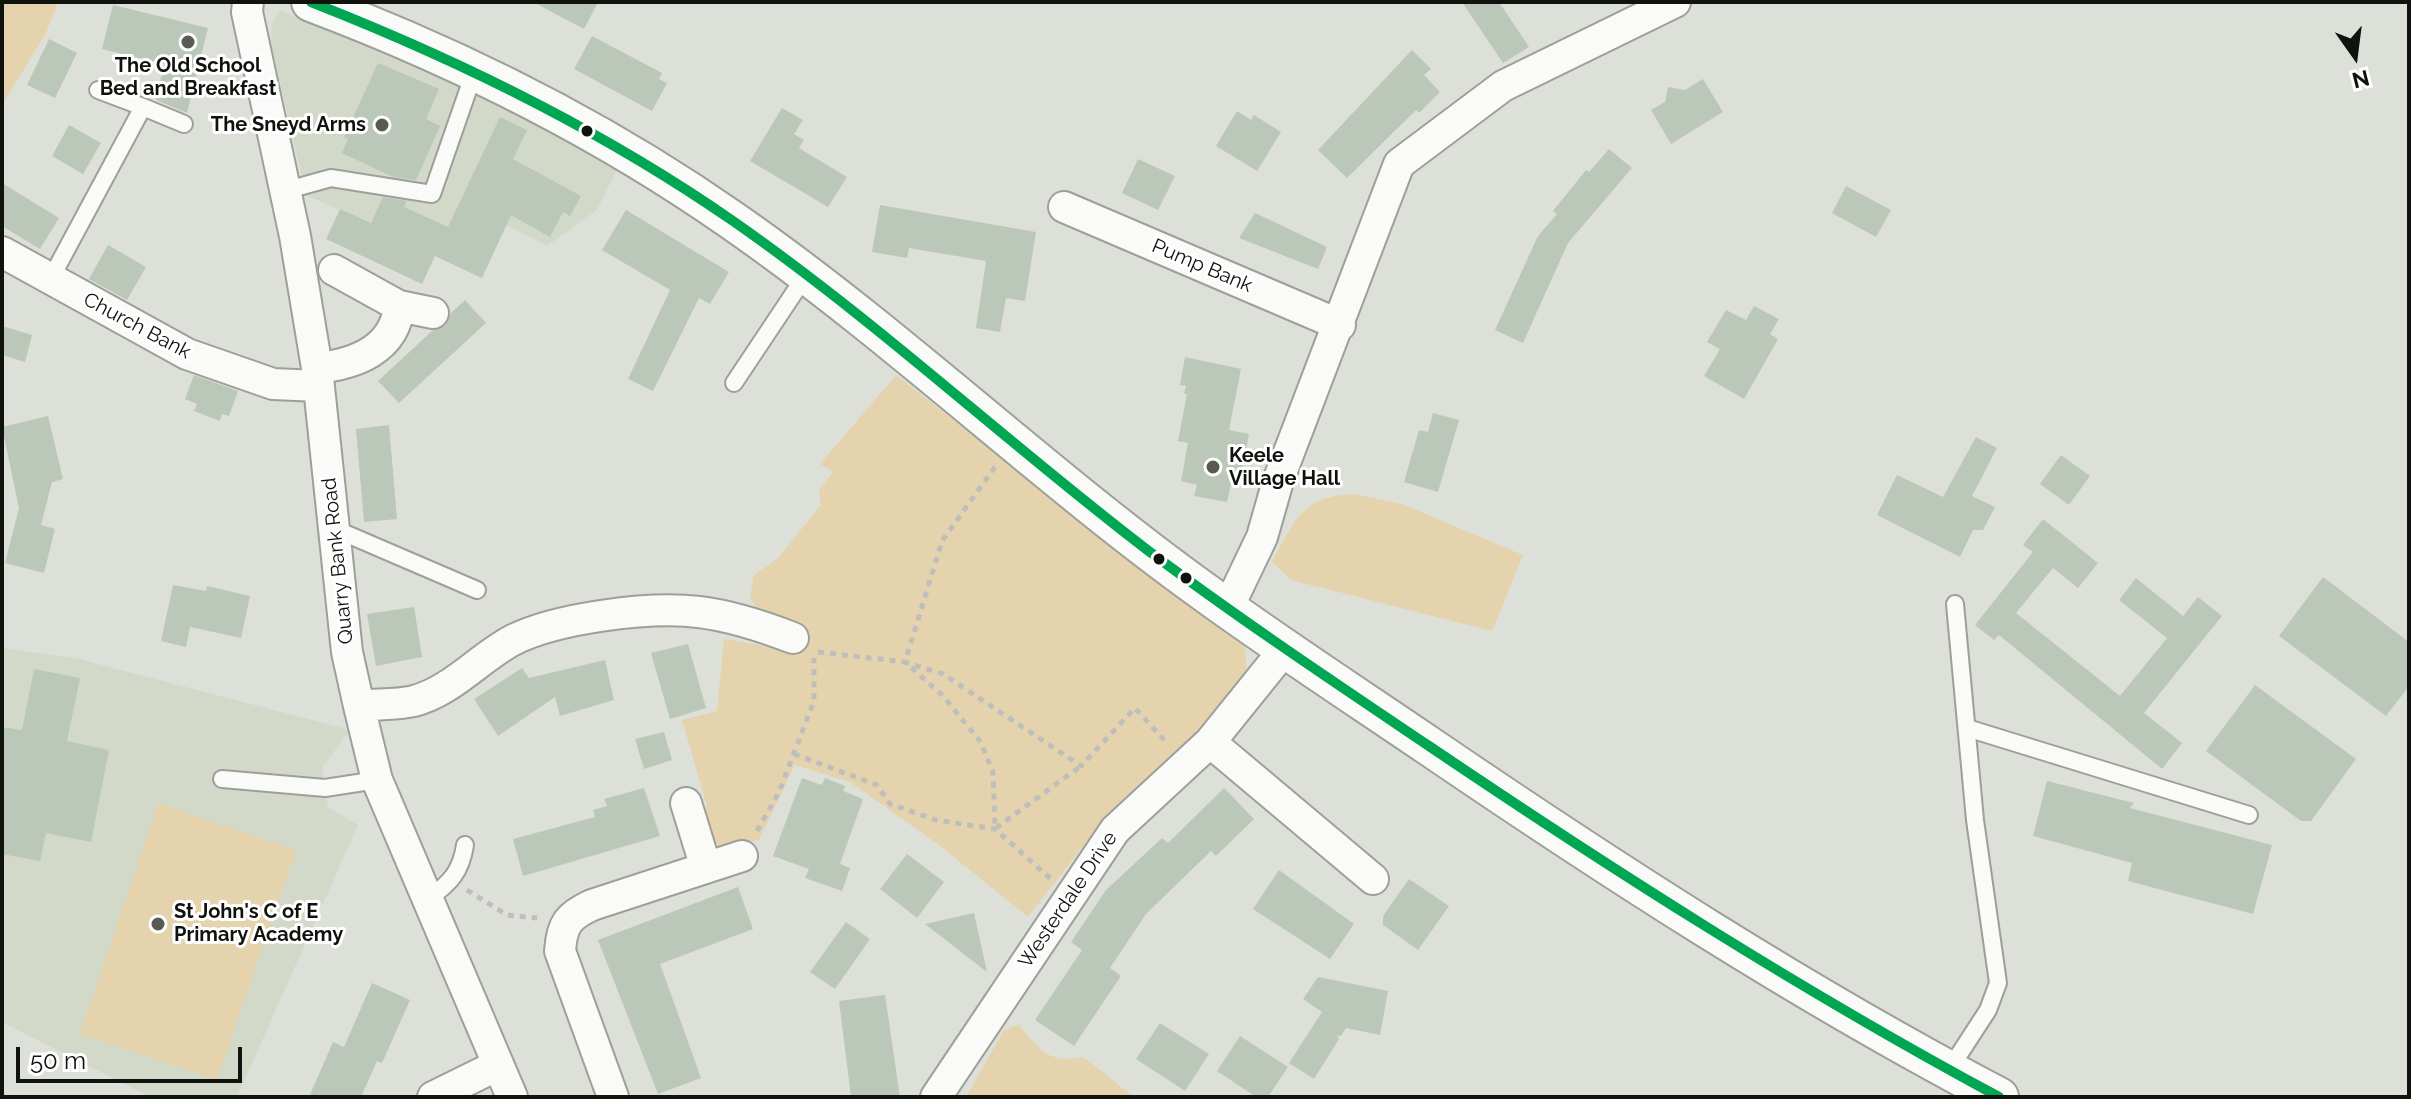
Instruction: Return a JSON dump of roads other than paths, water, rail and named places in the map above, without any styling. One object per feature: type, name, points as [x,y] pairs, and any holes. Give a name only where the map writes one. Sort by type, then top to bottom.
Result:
[{"type":"street","name":"Quarry Bank Road","points":[[248,2],[247,12],[318,377],[347,652],[359,706],[377,780],[512,1097]]},
{"type":"street","points":[[311,2],[401,36],[602,136],[733,220],[806,275],[1012,443],[1285,649],[1596,860],[1747,955],[1999,1097]]},
{"type":"street","points":[[361,2],[401,36]]},
{"type":"street","points":[[1228,608],[1262,537],[1278,481],[1399,164],[1503,86],[1675,2]]},
{"type":"street","name":"Pump Bank","points":[[1064,207],[1340,325]]},
{"type":"street","name":"Church Bank","points":[[2,252],[187,354],[273,384],[318,377],[373,354],[398,318],[399,306]]},
{"type":"street","points":[[334,270],[399,306],[433,313]]},
{"type":"street","points":[[359,706],[415,701],[453,681],[512,641],[558,623],[649,612],[696,611],[742,620],[793,638]]},
{"type":"street","name":"Westerdale Drive","points":[[936,1097],[1115,830],[1210,742],[1285,649]]},
{"type":"street","points":[[1210,742],[1373,879]]},
{"type":"street","points":[[686,803],[706,868]]},
{"type":"street","points":[[613,1097],[560,951],[564,927],[571,915],[592,905],[742,856]]},
{"type":"street","points":[[433,1097],[498,1065]]},
{"type":"lane","points":[[284,191],[331,178],[432,194],[474,73]]},
{"type":"lane","points":[[98,90],[184,124]]},
{"type":"lane","points":[[50,280],[143,107]]},
{"type":"lane","points":[[734,383],[806,275]]},
{"type":"lane","points":[[335,529],[477,590]]},
{"type":"lane","points":[[1949,1070],[1988,1010],[1998,983],[1975,820],[1955,604]]},
{"type":"lane","points":[[1967,728],[2249,815]]},
{"type":"lane","points":[[222,779],[325,788],[377,780]]},
{"type":"lane","points":[[428,899],[452,881],[460,868],[465,845]]},
{"type":"place","name":"The Old School Bed and Breakfast","points":[[188,42]]},
{"type":"place","name":"The Sneyd Arms","points":[[382,125]]},
{"type":"place","name":"Keele Village Hall","points":[[1213,467]]},
{"type":"place","name":"St John's C of E Primary Academy","points":[[158,924]]}]
